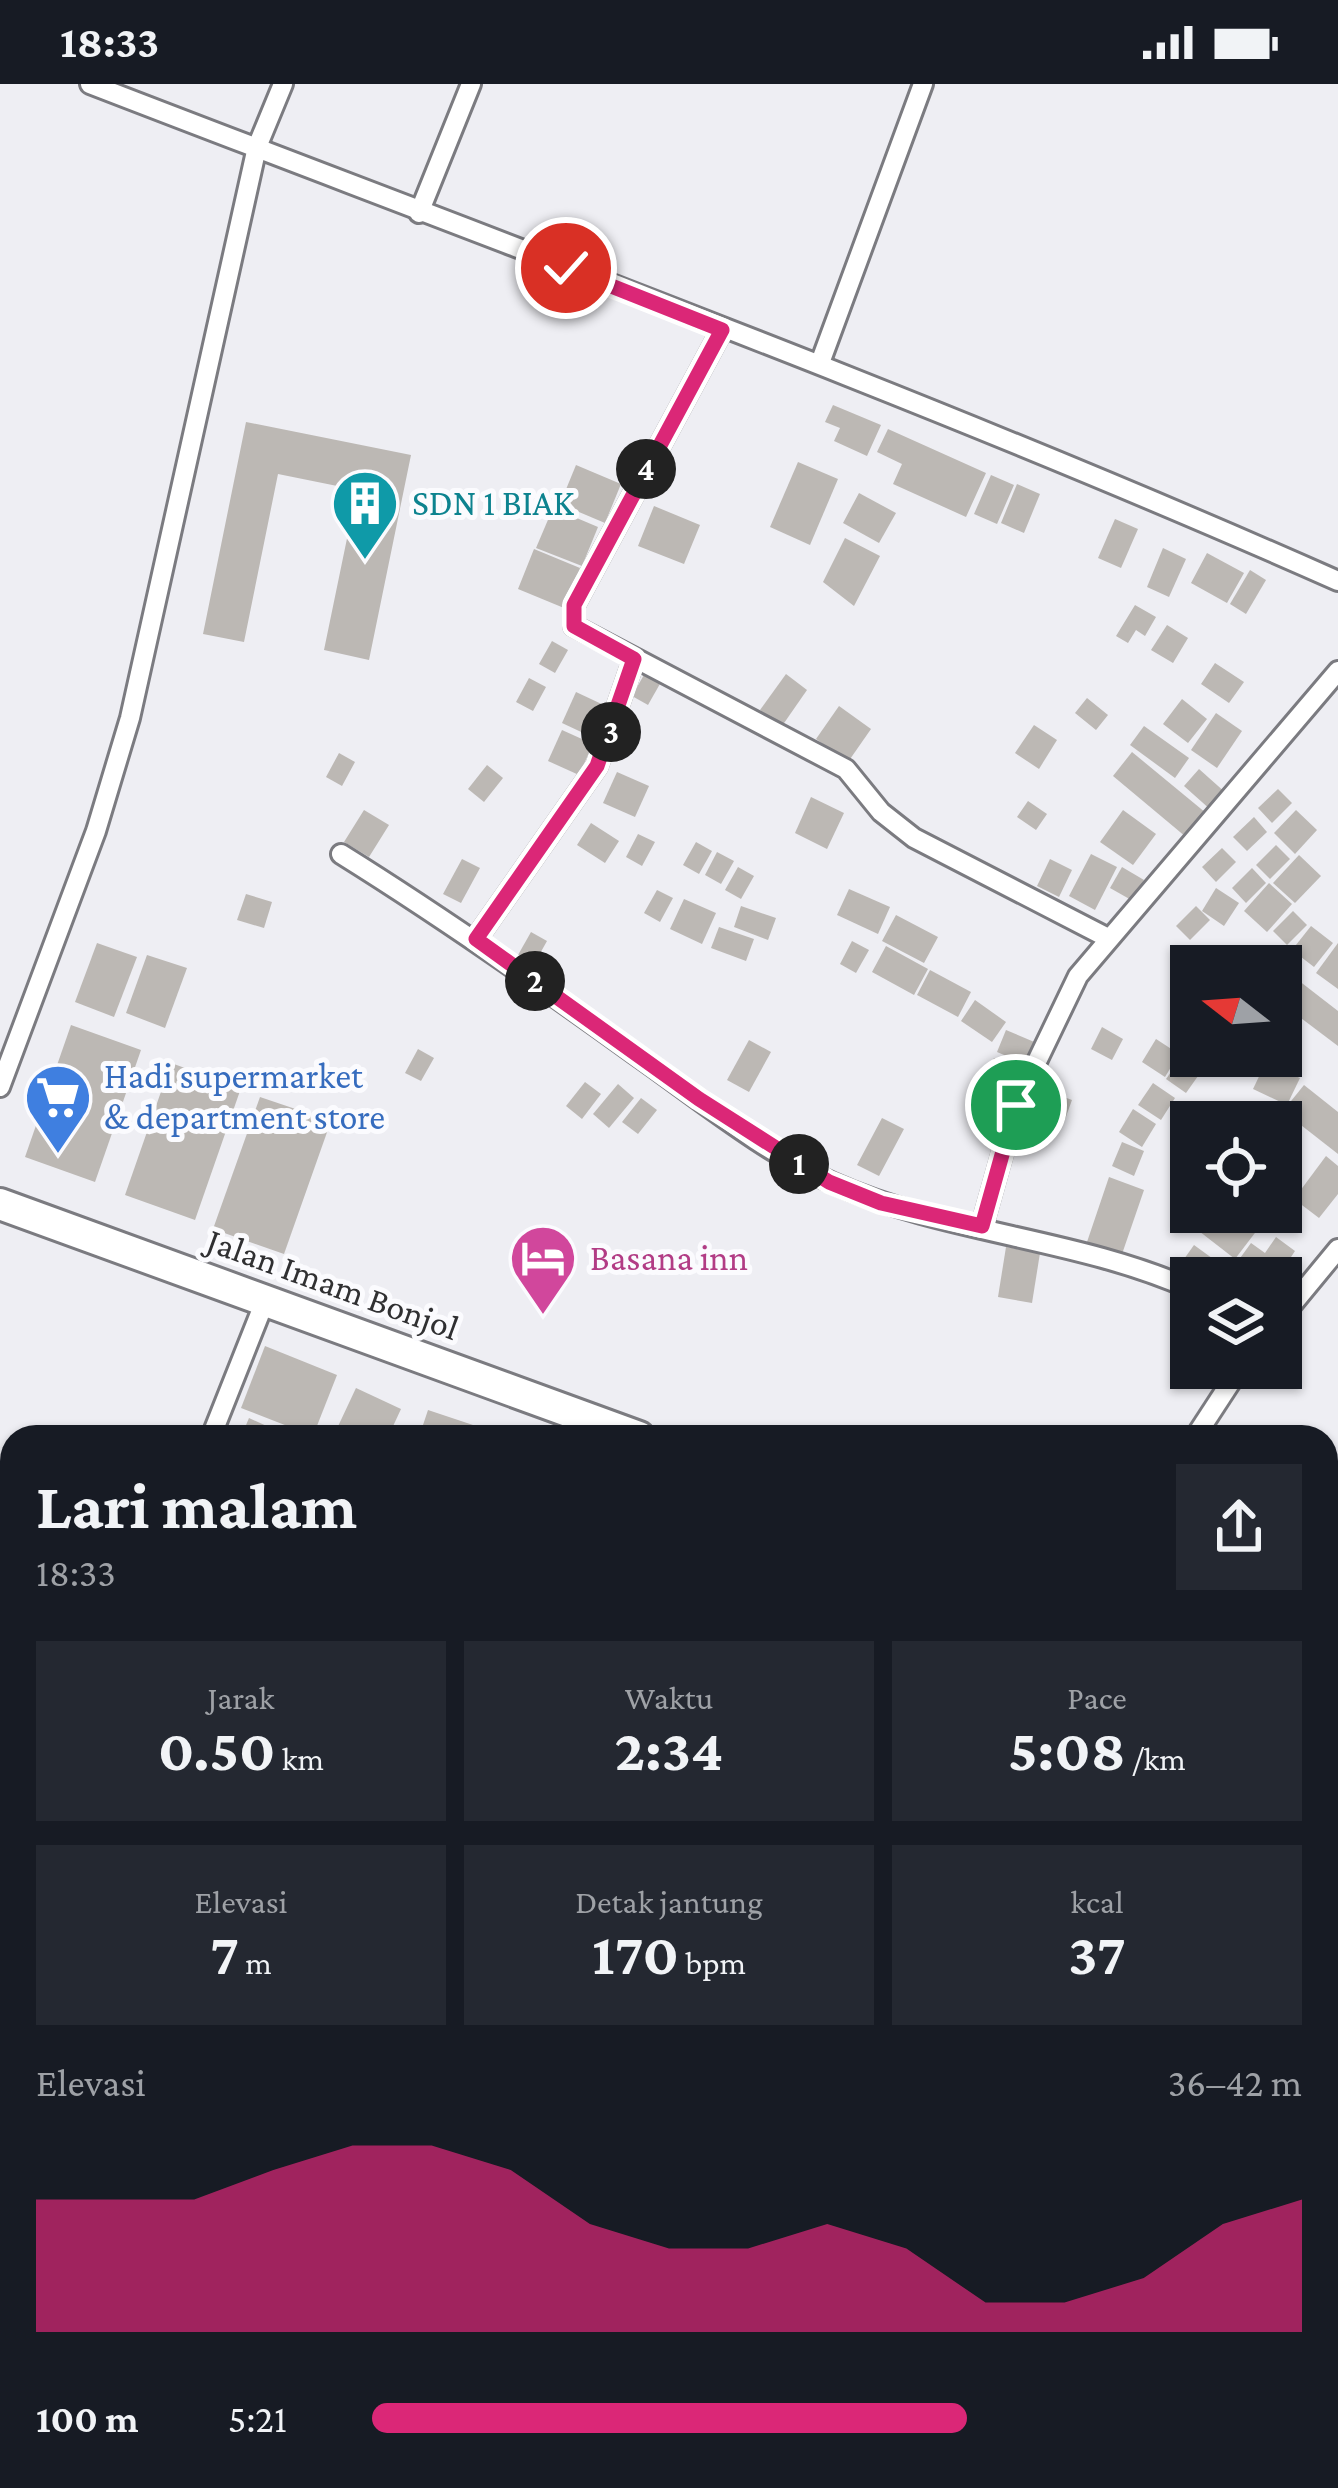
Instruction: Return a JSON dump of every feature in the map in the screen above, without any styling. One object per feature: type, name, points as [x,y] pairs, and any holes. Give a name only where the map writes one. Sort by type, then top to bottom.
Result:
[{"type":"main road","name":"Jalan Imam Bonjol","points":[[0,1204],[606,1425]]},
{"type":"street","points":[[90,84],[722,330],[820,363],[1113,481],[1338,581]]},
{"type":"street","points":[[0,1087],[96,831],[130,718],[256,147],[283,84]]},
{"type":"street","points":[[419,213],[471,84]]},
{"type":"street","points":[[820,363],[923,84]]},
{"type":"street","points":[[722,330],[574,605],[574,626],[846,770],[889,820],[947,859],[1106,937]]},
{"type":"street","points":[[476,939],[597,766],[634,659]]},
{"type":"street","points":[[982,1226],[1016,1105],[1056,1016],[1106,937],[1338,671]]},
{"type":"street","points":[[341,854],[476,939],[699,1099],[829,1182],[881,1203],[1114,1261],[1170,1281]]},
{"type":"street","points":[[1302,1293],[1338,1249]]},
{"type":"street","points":[[216,1425],[265,1301]]},
{"type":"street","points":[[1203,1425],[1226,1389]]},
{"type":"building","points":[[833,405],[881,425],[867,456],[834,441],[840,428],[825,422]]},
{"type":"building","name":"SDN 1 BIAK","points":[[246,422],[411,455],[369,660],[324,650],[357,490],[278,474],[244,642],[203,634]]},
{"type":"building","points":[[888,429],[986,473],[966,517],[893,484],[902,464],[877,452]]},
{"type":"building","points":[[798,462],[838,479],[810,545],[770,527]]},
{"type":"building","points":[[576,465],[621,484],[605,523],[560,504]]},
{"type":"building","points":[[991,475],[1014,485],[997,524],[974,514]]},
{"type":"building","points":[[1017,484],[1040,494],[1024,533],[1001,523]]},
{"type":"building","points":[[859,493],[896,513],[879,543],[843,523]]},
{"type":"building","points":[[654,506],[700,525],[684,564],[638,546]]},
{"type":"building","points":[[553,508],[598,527],[582,566],[536,548]]},
{"type":"building","points":[[1115,519],[1138,529],[1121,568],[1098,558]]},
{"type":"building","points":[[845,538],[880,556],[854,606],[823,582]]},
{"type":"building","points":[[1163,548],[1186,559],[1169,597],[1147,587]]},
{"type":"building","points":[[534,549],[580,568],[564,608],[518,589]]},
{"type":"building","points":[[1207,553],[1244,573],[1227,603],[1191,583]]},
{"type":"building","points":[[1250,570],[1266,580],[1246,614],[1230,604]]},
{"type":"building","points":[[1135,605],[1156,617],[1145,636],[1136,630],[1128,643],[1116,636]]},
{"type":"building","points":[[1167,625],[1188,638],[1173,663],[1151,650]]},
{"type":"building","points":[[552,641],[568,650],[555,673],[539,664]]},
{"type":"building","points":[[1215,663],[1244,682],[1229,703],[1201,684]]},
{"type":"building","points":[[645,673],[661,682],[648,705],[632,696]]},
{"type":"building","points":[[786,674],[807,690],[782,726],[760,710]]},
{"type":"building","points":[[529,678],[546,687],[533,711],[516,702]]},
{"type":"building","points":[[576,692],[608,707],[594,738],[562,723]]},
{"type":"building","points":[[1087,698],[1108,715],[1096,730],[1075,713]]},
{"type":"building","points":[[1182,699],[1207,719],[1188,743],[1163,724]]},
{"type":"building","points":[[839,706],[871,729],[848,762],[816,739]]},
{"type":"building","points":[[1216,713],[1242,731],[1217,768],[1191,750]]},
{"type":"building","points":[[1034,725],[1057,740],[1039,769],[1015,753]]},
{"type":"building","points":[[1144,726],[1189,758],[1175,778],[1130,745]]},
{"type":"building","points":[[562,730],[593,744],[579,775],[548,761]]},
{"type":"building","points":[[1132,752],[1206,813],[1186,837],[1113,776]]},
{"type":"building","points":[[339,753],[355,762],[342,786],[326,777]]},
{"type":"building","points":[[487,765],[503,778],[484,802],[468,789]]},
{"type":"building","points":[[1199,769],[1227,794],[1212,811],[1184,786]]},
{"type":"building","points":[[617,772],[649,786],[635,817],[603,803]]},
{"type":"building","points":[[1278,789],[1292,803],[1272,823],[1258,808]]},
{"type":"building","points":[[811,797],[844,813],[827,849],[795,833]]},
{"type":"building","points":[[1028,801],[1047,814],[1036,830],[1017,817]]},
{"type":"building","points":[[364,810],[389,825],[369,857],[344,842]]},
{"type":"building","points":[[1123,810],[1156,834],[1133,865],[1100,842]]},
{"type":"building","points":[[1296,810],[1317,830],[1295,854],[1274,833]]},
{"type":"building","points":[[1254,817],[1267,832],[1247,851],[1233,837]]},
{"type":"building","points":[[591,823],[619,841],[605,863],[577,845]]},
{"type":"building","points":[[638,834],[655,842],[642,866],[626,857]]},
{"type":"building","points":[[696,842],[712,851],[699,874],[683,865]]},
{"type":"building","points":[[1276,845],[1290,859],[1270,879],[1256,865]]},
{"type":"building","points":[[1222,848],[1236,862],[1216,882],[1202,867]]},
{"type":"building","points":[[717,852],[734,861],[721,884],[705,875]]},
{"type":"building","points":[[1091,854],[1117,867],[1095,910],[1069,896]]},
{"type":"building","points":[[1299,855],[1321,876],[1295,903],[1273,883]]},
{"type":"building","points":[[462,859],[480,868],[461,903],[443,894]]},
{"type":"building","points":[[1050,859],[1072,870],[1059,897],[1037,886]]},
{"type":"building","points":[[738,867],[754,876],[741,899],[725,890]]},
{"type":"building","points":[[1122,867],[1144,880],[1133,901],[1110,888]]},
{"type":"building","points":[[1252,868],[1266,883],[1246,903],[1232,888]]},
{"type":"building","points":[[1269,883],[1292,904],[1267,932],[1244,911]]},
{"type":"building","points":[[1216,888],[1239,903],[1224,926],[1202,911]]},
{"type":"building","points":[[849,889],[890,907],[878,934],[837,915]]},
{"type":"building","points":[[657,890],[673,898],[660,922],[644,913]]},
{"type":"building","points":[[246,894],[272,902],[264,928],[237,920]]},
{"type":"building","points":[[684,899],[716,913],[702,944],[670,929]]},
{"type":"building","points":[[741,906],[776,918],[768,940],[734,927]]},
{"type":"building","points":[[1196,906],[1210,920],[1190,940],[1176,926]]},
{"type":"building","points":[[1293,911],[1307,925],[1287,945],[1273,931]]},
{"type":"building","points":[[896,915],[938,937],[924,963],[882,941]]},
{"type":"building","points":[[1311,926],[1333,943],[1314,967],[1302,958],[1302,945],[1296,945]]},
{"type":"building","points":[[719,927],[754,939],[746,961],[711,948]]},
{"type":"building","points":[[531,932],[547,941],[534,964],[518,955]]},
{"type":"building","points":[[852,941],[869,950],[856,973],[840,964]]},
{"type":"building","points":[[97,943],[137,957],[114,1017],[75,1002]]},
{"type":"building","points":[[1338,943],[1338,989],[1316,973]]},
{"type":"building","points":[[886,946],[928,969],[914,995],[872,972]]},
{"type":"building","points":[[147,955],[187,968],[165,1028],[126,1013]]},
{"type":"building","points":[[930,970],[971,992],[958,1017],[917,995]]},
{"type":"building","points":[[1302,983],[1338,1011],[1338,1046],[1302,1019]]},
{"type":"building","points":[[975,1000],[1006,1022],[992,1042],[961,1021]]},
{"type":"building","points":[[71,1025],[141,1050],[95,1182],[25,1157]]},
{"type":"building","points":[[1102,1027],[1123,1039],[1112,1060],[1091,1049]]},
{"type":"building","points":[[1006,1030],[1039,1044],[1030,1066],[997,1052]]},
{"type":"building","points":[[1156,1039],[1170,1048],[1165,1077],[1142,1062]]},
{"type":"building","points":[[749,1040],[771,1052],[749,1092],[727,1080]]},
{"type":"building","points":[[418,1049],[434,1058],[421,1081],[405,1073]]},
{"type":"building","points":[[994,1058],[1026,1072],[1016,1094],[984,1080]]},
{"type":"building","points":[[171,1063],[241,1088],[195,1220],[125,1195]]},
{"type":"building","points":[[1170,1073],[1170,1077],[1197,1077],[1186,1093],[1166,1079]]},
{"type":"building","points":[[1259,1077],[1300,1078],[1289,1101],[1253,1089]]},
{"type":"building","points":[[585,1082],[601,1094],[582,1119],[566,1106]]},
{"type":"building","points":[[1153,1083],[1175,1098],[1161,1120],[1138,1105]]},
{"type":"building","points":[[618,1084],[634,1098],[609,1128],[593,1114]]},
{"type":"building","points":[[1304,1085],[1338,1112],[1338,1154],[1302,1126],[1302,1101],[1291,1101]]},
{"type":"building","points":[[1037,1087],[1072,1100],[1064,1122],[1030,1109]]},
{"type":"building","points":[[260,1097],[331,1121],[284,1254],[213,1229]]},
{"type":"building","points":[[641,1098],[657,1110],[638,1134],[622,1122]]},
{"type":"building","points":[[1133,1109],[1156,1124],[1142,1147],[1119,1132]]},
{"type":"building","points":[[882,1118],[904,1129],[879,1176],[857,1165]]},
{"type":"building","points":[[1122,1142],[1144,1151],[1134,1176],[1112,1166]]},
{"type":"building","points":[[1326,1156],[1338,1166],[1338,1194],[1319,1218],[1302,1205],[1302,1188]]},
{"type":"building","points":[[1109,1177],[1144,1190],[1122,1254],[1087,1242]]},
{"type":"building","points":[[1201,1233],[1255,1233],[1232,1257]]},
{"type":"building","points":[[1276,1237],[1295,1251],[1291,1257],[1241,1257],[1251,1243],[1265,1253]]},
{"type":"building","points":[[1194,1245],[1210,1257],[1186,1257]]},
{"type":"building","points":[[1006,1247],[1040,1253],[1032,1303],[998,1297]]},
{"type":"building","points":[[265,1346],[337,1375],[317,1425],[285,1425],[241,1408]]},
{"type":"building","points":[[356,1388],[401,1409],[394,1425],[339,1425]]},
{"type":"building","points":[[428,1410],[473,1425],[423,1425]]},
{"type":"place","name":"SDN 1 BIAK","points":[[365,562]]},
{"type":"place","name":"Hadi supermarket & department store","points":[[58,1156]]},
{"type":"place","name":"Basana inn","points":[[543,1317]]},
{"type":"route","points":[[566,268],[722,330],[574,605],[574,626],[634,659],[612,730],[578,800],[476,939],[773,1149],[829,1182],[881,1203],[982,1226],[1016,1105]]}]
